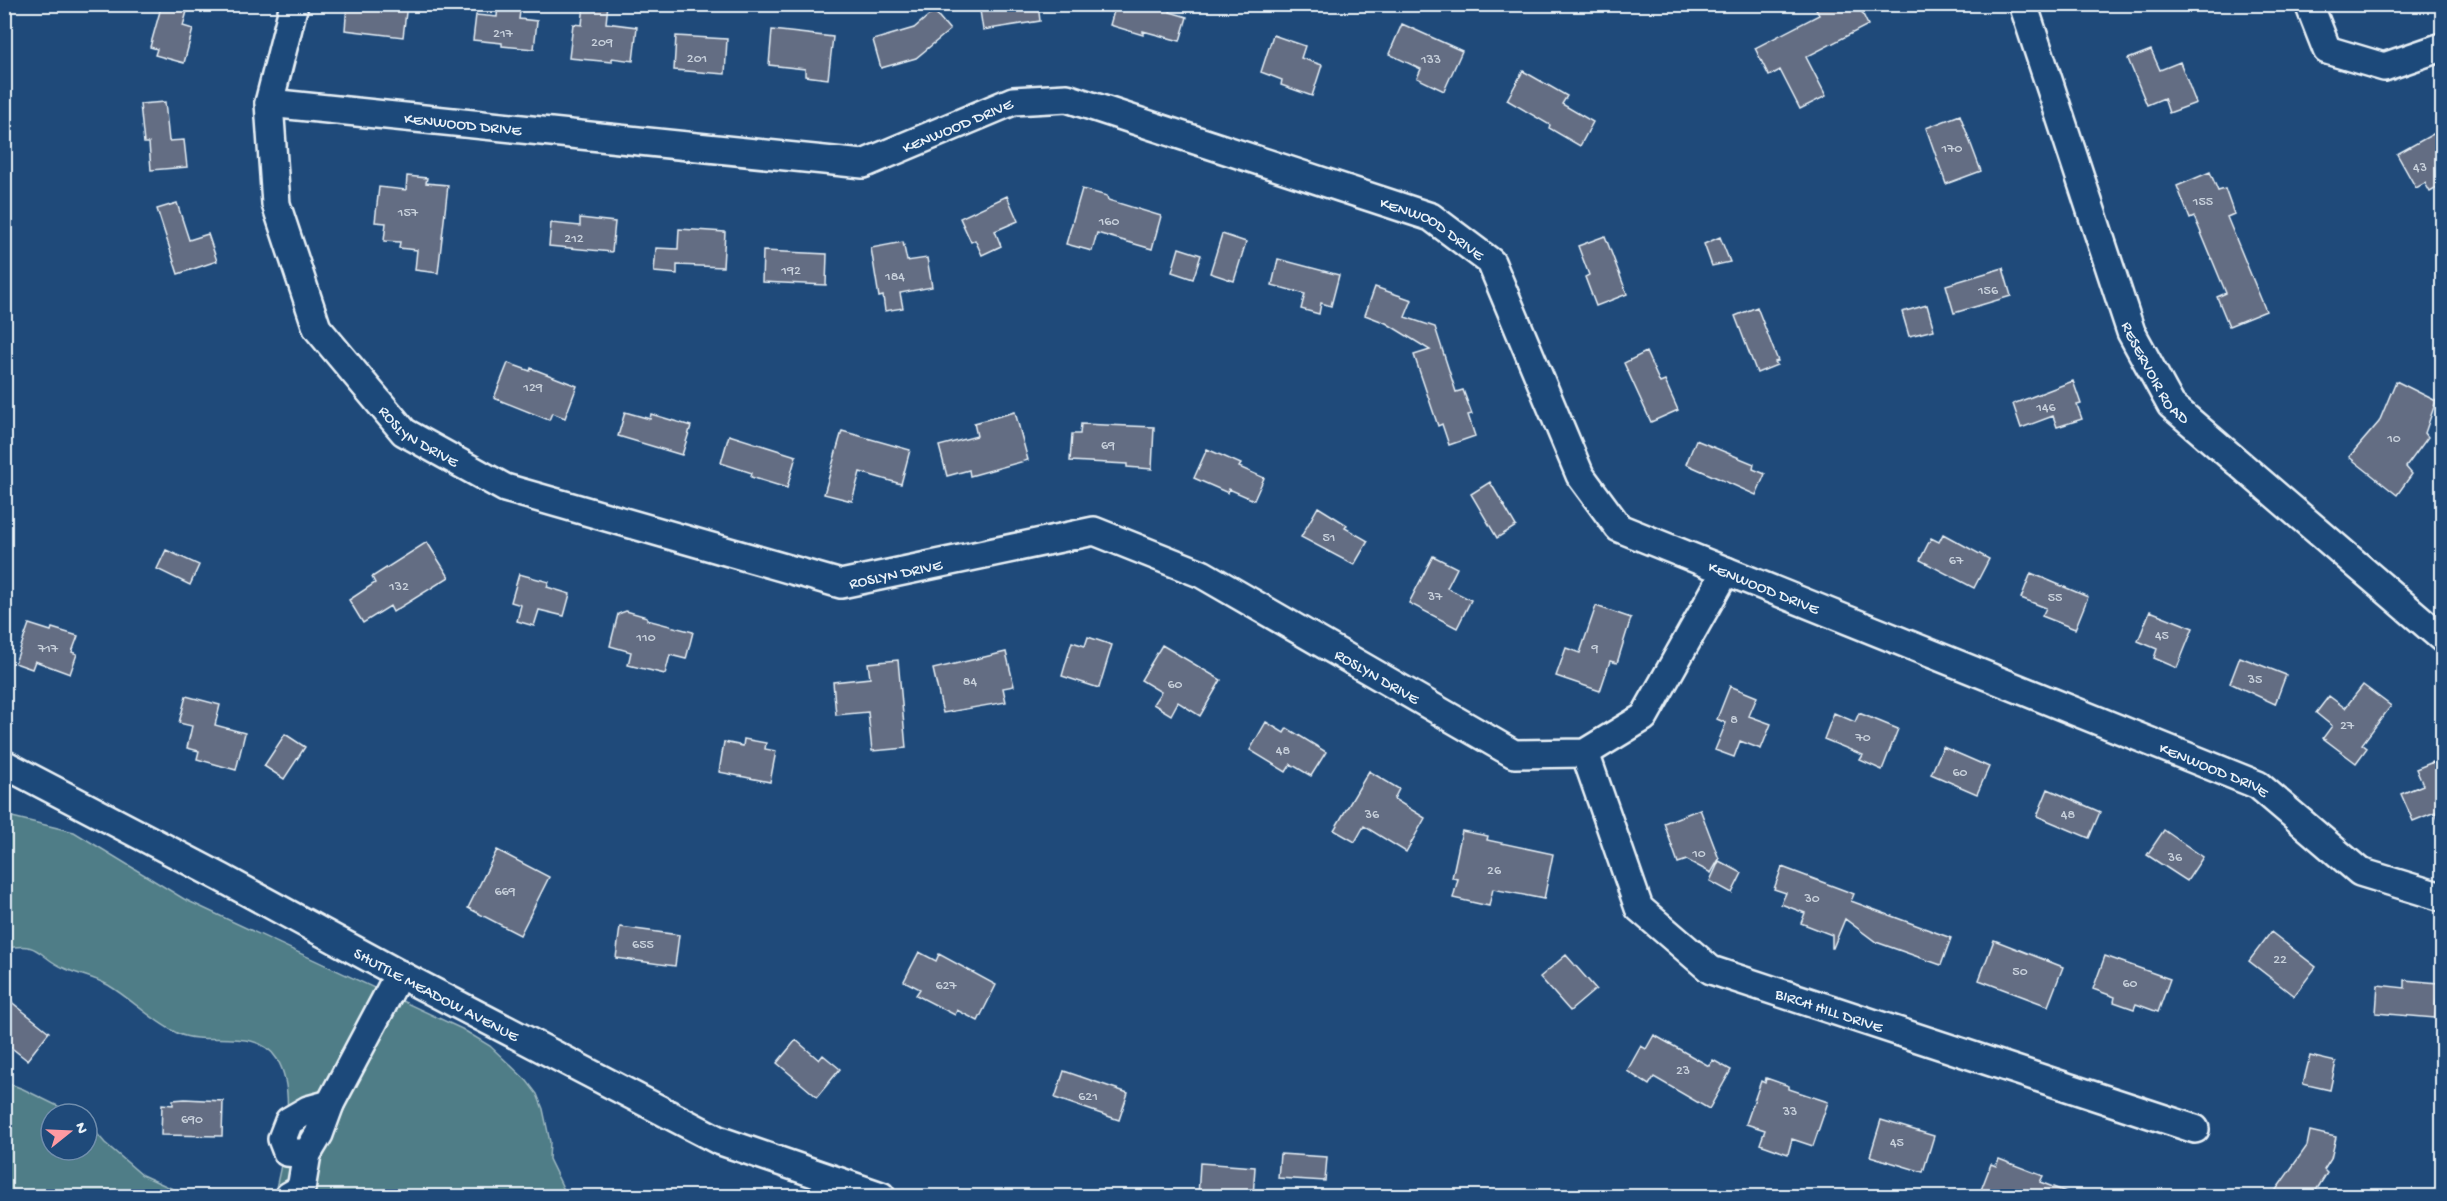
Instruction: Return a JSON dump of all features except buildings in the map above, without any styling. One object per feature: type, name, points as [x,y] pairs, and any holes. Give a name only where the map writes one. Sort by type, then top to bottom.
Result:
[{"type":"street","name":"ROSLYN DRIVE","points":[[294,4],[270,103],[276,204],[317,328],[404,432],[505,488],[841,584],[1094,531],[1202,574],[1514,754],[1585,753]]},
{"type":"street","name":"RESERVOIR ROAD","points":[[2023,4],[2131,332],[2171,405],[2442,638]]},
{"type":"street","points":[[2309,4],[2327,50],[2384,67],[2442,47]]},
{"type":"street","name":"KENWOOD DRIVE","points":[[270,103],[862,165],[1013,101],[1067,98],[1431,217],[1491,262],[1580,475],[1619,528],[2258,786],[2360,872],[2442,897]]},
{"type":"street","points":[[1585,753],[1644,717],[1726,571]]},
{"type":"street","name":"BIRCH HILL DRIVE","points":[[1585,753],[1639,908],[1712,970],[2195,1129]]},
{"type":"street","name":"SHUTTLE MEADOW AVENUE","points":[[4,764],[718,1140],[881,1197]]},
{"type":"street","points":[[290,1197],[301,1189],[307,1154],[287,1152],[282,1139],[289,1121],[308,1110],[330,1104],[399,974]]},
{"type":"green space","points":[[4,815],[74,832],[184,899],[462,1029],[490,1046],[527,1081],[537,1094],[543,1109],[550,1142],[549,1159],[567,1196],[274,1196],[284,1146],[288,1107],[287,1089],[277,1059],[268,1049],[257,1043],[179,1034],[103,982],[57,965],[33,948],[5,949]]},
{"type":"green space","points":[[5,1082],[50,1102],[39,1102],[39,1162],[99,1162],[99,1136],[142,1175],[188,1196],[5,1196]]}]
